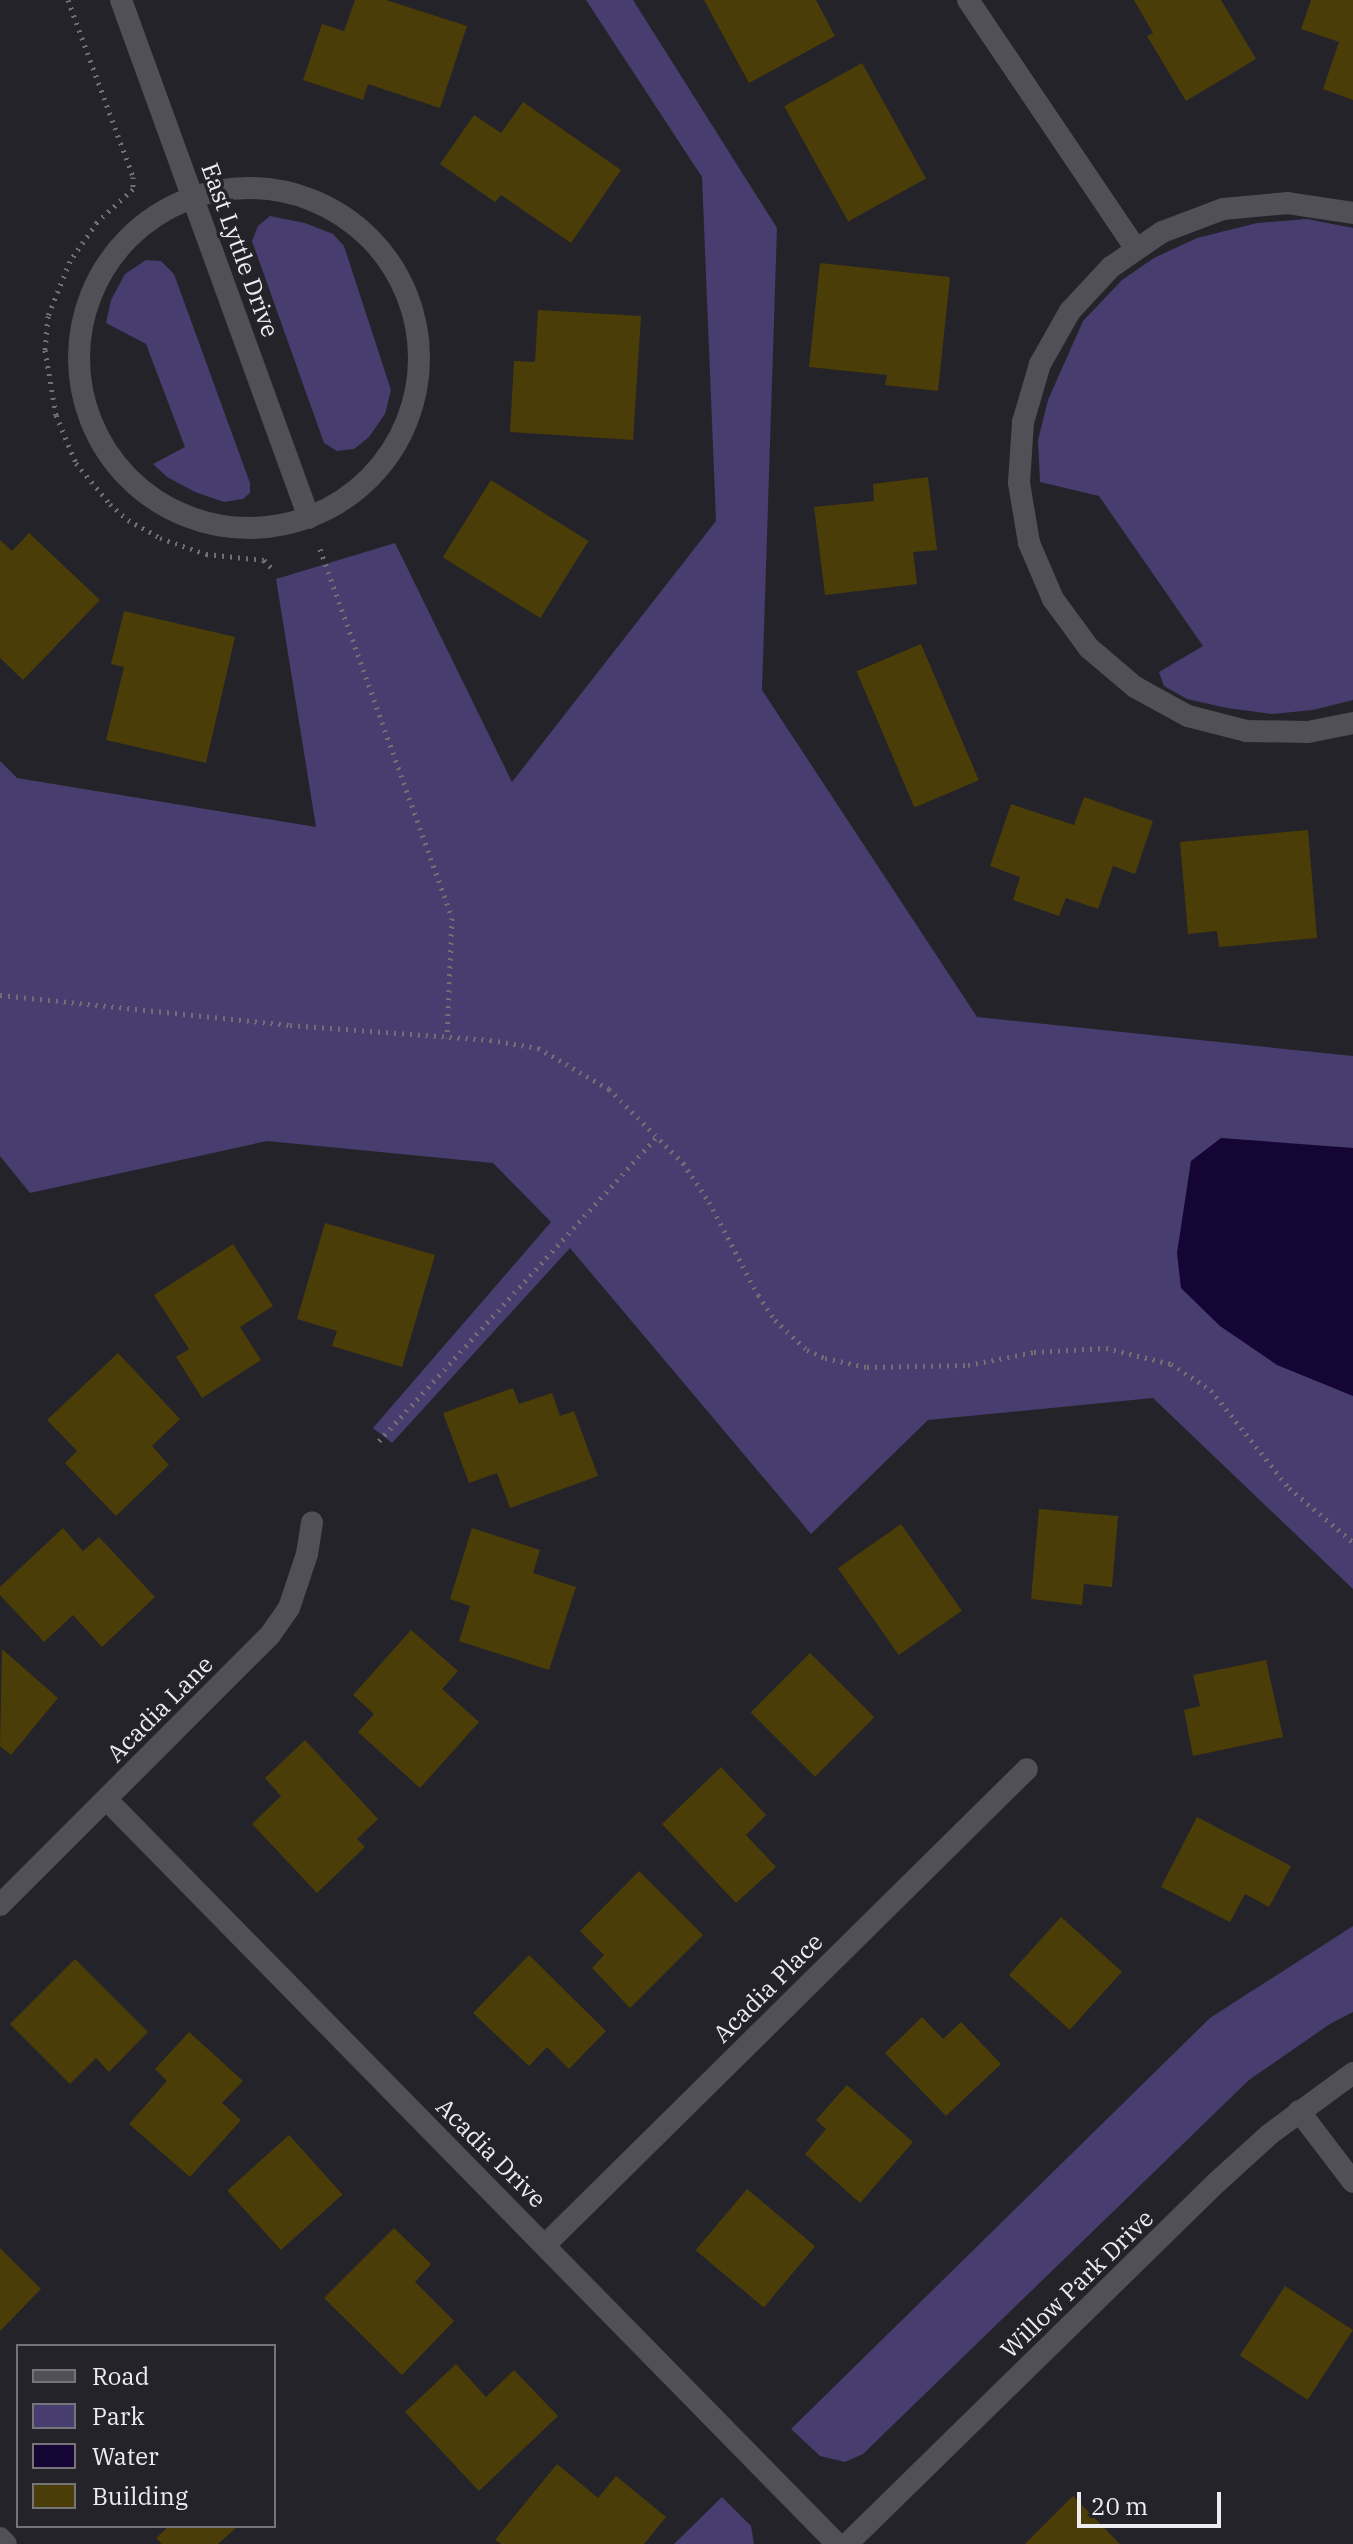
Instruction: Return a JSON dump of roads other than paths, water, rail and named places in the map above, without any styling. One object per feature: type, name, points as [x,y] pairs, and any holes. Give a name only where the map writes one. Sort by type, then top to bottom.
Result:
[{"type":"street","name":"East Lyttle Drive","points":[[121,0],[309,518]]},
{"type":"street","points":[[968,0],[1135,248]]},
{"type":"street","points":[[263,187],[297,194],[330,207],[359,227],[384,253],[403,283],[411,305],[420,352],[418,387],[407,421],[391,453],[368,480],[340,502],[309,518],[274,527],[238,528],[203,522],[169,509],[140,489],[123,472],[96,433],[84,399],[80,363],[82,328],[92,293],[109,262],[132,234],[160,212],[193,197],[227,188],[263,187]]},
{"type":"street","points":[[1353,213],[1288,203],[1255,204],[1192,219],[1135,248],[1111,267],[1070,311],[1040,364],[1023,422],[1019,483],[1029,543],[1040,572],[1070,625],[1111,669],[1161,703],[1217,725],[1247,731],[1308,732],[1353,723]]},
{"type":"street","name":"Acadia Lane","points":[[0,1905],[270,1635],[289,1608],[307,1554],[312,1522]]},
{"type":"street","name":"Acadia Place","points":[[545,2245],[1027,1769]]},
{"type":"street","name":"Acadia Drive","points":[[107,1800],[837,2544]]},
{"type":"street","name":"Willow Park Drive","points":[[847,2544],[1216,2183],[1299,2111],[1353,2073]]},
{"type":"street","points":[[1299,2111],[1353,2182]]},
{"type":"street","points":[[0,2538],[6,2544]]},
{"type":"water","points":[[1221,1138],[1353,1148],[1353,1396],[1277,1365],[1220,1326],[1181,1288],[1177,1253],[1191,1161]]}]
